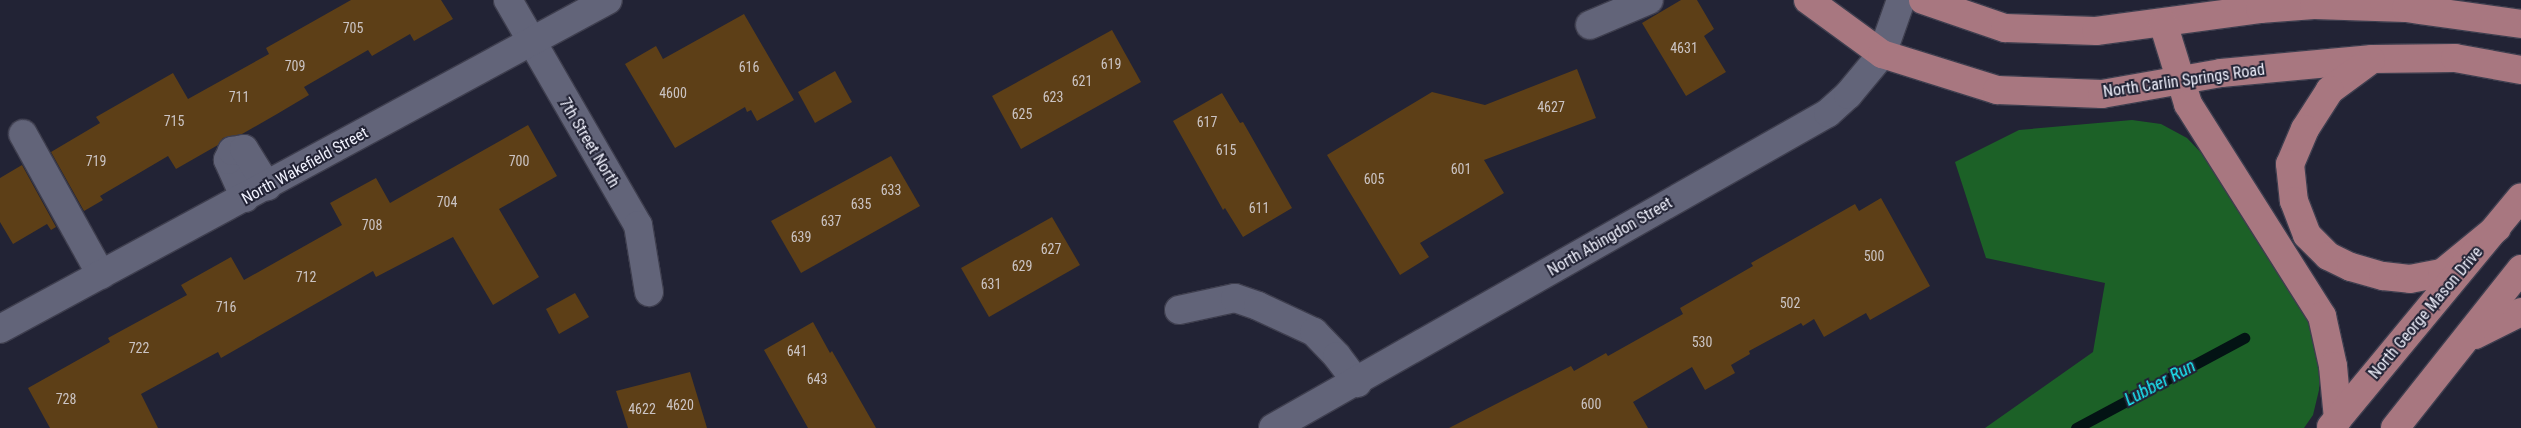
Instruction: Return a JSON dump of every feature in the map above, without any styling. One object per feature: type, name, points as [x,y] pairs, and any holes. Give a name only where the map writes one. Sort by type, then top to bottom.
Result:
[{"type":"main road","name":"North Carlin Springs Road","points":[[1808,0],[1882,54],[1997,90],[2102,94],[2179,80],[2372,59],[2455,58],[2521,70]]},
{"type":"main road","points":[[1923,0],[2005,28],[2096,31],[2314,5],[2406,8],[2521,24]]},
{"type":"main road","points":[[2164,23],[2179,80],[2194,114],[2322,316],[2333,366],[2334,423]]},
{"type":"main road","points":[[2372,59],[2330,90],[2305,129],[2290,164],[2294,201],[2307,235],[2328,256],[2351,267],[2383,276],[2410,279],[2442,273],[2497,228]]},
{"type":"main road","name":"North George Mason Drive","points":[[2334,423],[2521,197]]},
{"type":"main road","points":[[2394,428],[2469,338],[2521,269]]},
{"type":"main road","points":[[2469,338],[2521,312]]},
{"type":"street","name":"7th Street North","points":[[508,0],[638,225],[649,292]]},
{"type":"street","name":"North Wakefield Street","points":[[0,329],[608,0]]},
{"type":"street","points":[[1590,25],[1649,0]]},
{"type":"street","name":"North Abingdon Street","points":[[1273,428],[1357,383],[1828,113],[1848,95],[1882,54],[1901,0]]},
{"type":"street","points":[[22,134],[101,275]]},
{"type":"street","points":[[1179,310],[1235,298],[1258,306],[1314,332],[1337,356],[1357,383]]},
{"type":"green space","points":[[2132,120],[2161,124],[2187,138],[2209,161],[2314,319],[2321,358],[2319,390],[2313,415],[2304,428],[1985,428],[2093,352],[2105,283],[1986,258],[1955,162],[2019,130]]},
{"type":"building","points":[[351,0],[441,0],[453,19],[414,41],[410,34],[372,56],[368,50],[304,87],[309,95],[242,134],[223,138],[218,145],[176,169],[168,156],[100,196],[103,200],[84,211],[51,152],[100,123],[96,117],[173,73],[188,99],[269,54],[266,48]]},
{"type":"building","points":[[1681,0],[1697,0],[1714,29],[1704,36],[1726,72],[1686,96],[1642,23]]},
{"type":"building","points":[[744,14],[794,100],[757,121],[751,110],[747,112],[745,107],[675,148],[625,64],[656,46],[663,59]]},
{"type":"building","points":[[1112,30],[1141,82],[1021,149],[992,96]]},
{"type":"building","points":[[1577,69],[1596,118],[1484,160],[1504,193],[1420,243],[1429,257],[1400,275],[1327,155],[1432,92],[1485,105]]},
{"type":"building","points":[[835,71],[852,102],[815,123],[798,92]]},
{"type":"building","points":[[1222,93],[1240,123],[1243,122],[1292,208],[1243,237],[1225,208],[1223,210],[1173,121]]},
{"type":"building","points":[[528,125],[557,176],[499,209],[539,277],[493,305],[453,237],[376,277],[373,271],[221,358],[218,352],[141,394],[158,428],[50,428],[28,388],[110,342],[108,338],[187,295],[181,285],[231,257],[244,280],[342,225],[330,203],[376,178],[390,203]]},
{"type":"building","points":[[891,156],[920,206],[801,273],[771,221]]},
{"type":"building","points":[[22,165],[56,227],[51,230],[47,224],[13,244],[0,222],[0,178]]},
{"type":"building","points":[[1881,198],[1930,286],[1870,320],[1866,313],[1824,337],[1814,319],[1803,326],[1801,323],[1749,351],[1750,354],[1731,365],[1735,373],[1705,390],[1692,367],[1633,402],[1648,428],[1449,428],[1571,366],[1574,371],[1606,353],[1608,356],[1683,314],[1680,308],[1753,266],[1751,263],[1855,204],[1859,211]]},
{"type":"building","points":[[1052,217],[1080,265],[989,317],[961,268]]},
{"type":"building","points":[[575,293],[589,317],[559,334],[546,309]]},
{"type":"building","points":[[813,322],[830,353],[832,351],[876,428],[808,428],[764,350]]},
{"type":"building","points":[[690,372],[707,428],[628,428],[616,391]]},
{"type":"waterway","name":"Lubber Run","points":[[2076,428],[2244,338]]}]
